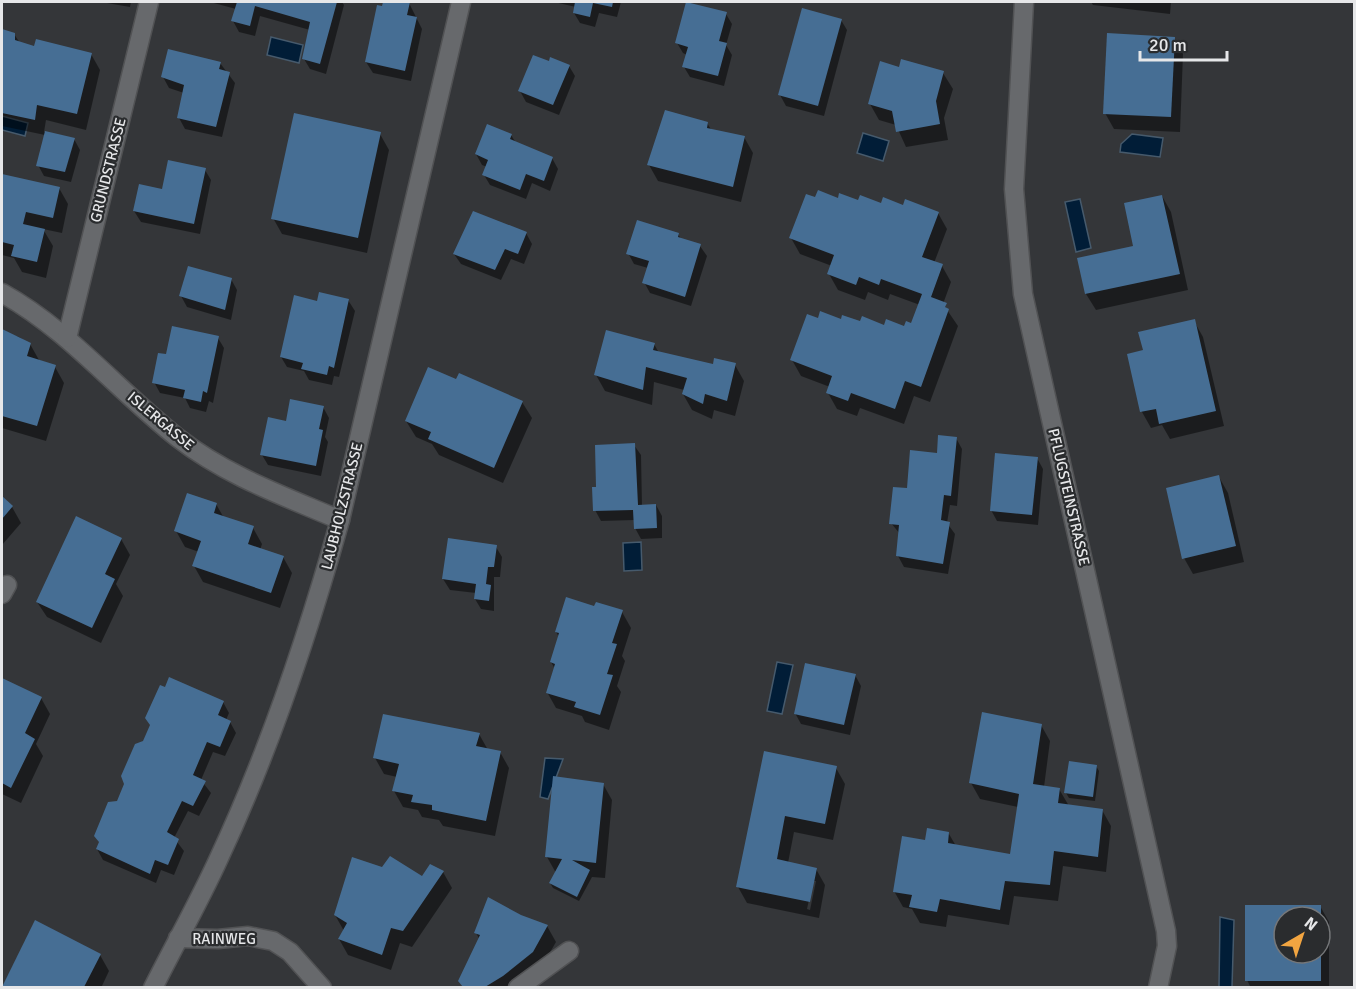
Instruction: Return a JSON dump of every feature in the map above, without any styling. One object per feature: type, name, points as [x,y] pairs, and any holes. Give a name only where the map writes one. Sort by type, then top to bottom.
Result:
[{"type":"street","name":"GRUNDSTRASSE","points":[[67,338],[150,2]]},
{"type":"street","name":"LAUBHOLZSTRASSE","points":[[153,987],[219,859],[260,764],[314,613],[340,520],[462,2]]},
{"type":"street","name":"PFLUGSTEINSTRASSE","points":[[1023,2],[1014,189],[1023,294],[1166,931],[1167,946],[1158,987]]},
{"type":"street","name":"ISLERGASSE","points":[[2,293],[33,310],[178,438],[219,466],[340,520]]},
{"type":"street","name":"RAINWEG","points":[[178,938],[218,939],[248,936],[273,941],[290,952],[322,987]]},
{"type":"street","points":[[518,987],[569,951]]},
{"type":"water","points":[[271,37],[303,45],[299,63],[267,55]]},
{"type":"water","points":[[2,116],[28,123],[25,136],[2,130]]},
{"type":"water","points":[[863,133],[889,141],[883,161],[857,153]]},
{"type":"water","points":[[1132,134],[1163,138],[1160,157],[1120,152],[1121,144]]},
{"type":"water","points":[[1080,199],[1091,248],[1076,252],[1065,202]]},
{"type":"water","points":[[641,542],[642,570],[624,571],[623,543]]},
{"type":"water","points":[[777,662],[793,665],[782,714],[767,711]]},
{"type":"water","points":[[545,758],[563,759],[548,799],[540,797]]},
{"type":"water","points":[[1220,917],[1234,920],[1232,987],[1219,987]]},
{"type":"building","points":[[237,2],[337,2],[320,64],[302,59],[310,22],[255,6],[250,26],[231,21]]},
{"type":"building","points":[[383,2],[410,2],[407,15],[417,17],[405,71],[365,62],[377,5],[382,6]]},
{"type":"building","points":[[575,2],[613,2],[612,7],[593,3],[590,17],[573,13]]},
{"type":"building","points":[[686,2],[727,12],[719,41],[727,43],[718,76],[682,67],[688,47],[675,43]]},
{"type":"building","points":[[802,8],[842,19],[818,106],[778,95]]},
{"type":"building","points":[[2,29],[15,33],[15,40],[34,46],[36,39],[92,53],[77,114],[37,105],[35,120],[2,113]]},
{"type":"building","points":[[1107,33],[1175,37],[1171,117],[1103,114]]},
{"type":"building","points":[[168,49],[221,62],[219,69],[230,72],[216,127],[177,118],[184,85],[161,77]]},
{"type":"building","points":[[533,55],[549,61],[550,57],[570,65],[553,105],[518,91]]},
{"type":"building","points":[[901,59],[944,71],[936,101],[940,124],[896,132],[892,111],[868,104],[880,61],[899,67]]},
{"type":"building","points":[[665,110],[708,122],[707,128],[745,136],[733,187],[647,165]]},
{"type":"building","points":[[294,113],[381,132],[358,238],[271,219]]},
{"type":"building","points":[[487,124],[512,134],[510,139],[553,157],[544,181],[526,174],[520,190],[482,175],[488,160],[475,154]]},
{"type":"building","points":[[45,131],[75,138],[65,172],[36,166]]},
{"type":"building","points":[[168,160],[206,168],[194,224],[133,211],[139,184],[162,189]]},
{"type":"building","points":[[2,174],[60,187],[53,218],[26,212],[23,224],[45,229],[37,262],[11,256],[14,245],[2,242]]},
{"type":"building","points":[[818,190],[838,198],[839,193],[858,200],[860,195],[881,203],[883,197],[903,205],[905,199],[939,212],[922,257],[943,264],[931,297],[947,303],[945,307],[949,309],[921,387],[905,381],[895,409],[851,393],[848,401],[826,393],[832,376],[790,360],[807,314],[818,318],[820,311],[841,319],[842,315],[860,321],[862,316],[884,325],[886,319],[904,326],[906,321],[911,323],[922,294],[881,279],[879,285],[859,277],[856,285],[827,274],[834,255],[789,238],[806,194],[815,197]]},
{"type":"building","points":[[1162,195],[1180,274],[1085,294],[1077,258],[1133,246],[1124,203]]},
{"type":"building","points":[[473,211],[527,232],[518,254],[505,249],[495,270],[453,254]]},
{"type":"building","points":[[637,220],[679,233],[678,237],[701,244],[685,297],[642,283],[649,261],[626,254]]},
{"type":"building","points":[[188,266],[232,278],[225,310],[179,296]]},
{"type":"building","points":[[319,292],[349,299],[334,368],[329,366],[327,375],[301,369],[303,363],[280,357],[294,295],[317,301]]},
{"type":"building","points":[[1195,319],[1216,411],[1159,424],[1156,409],[1140,412],[1127,354],[1143,350],[1138,332]]},
{"type":"building","points":[[172,326],[219,336],[207,393],[203,391],[201,402],[183,398],[185,390],[152,383],[158,353],[166,354]]},
{"type":"building","points":[[2,329],[31,343],[27,356],[56,365],[37,426],[2,416]]},
{"type":"building","points":[[606,330],[655,343],[653,350],[713,364],[714,358],[736,363],[727,401],[705,394],[703,404],[682,394],[687,378],[646,367],[643,390],[594,375]]},
{"type":"building","points":[[428,367],[456,379],[459,373],[523,401],[494,468],[428,439],[431,432],[405,421]]},
{"type":"building","points":[[290,399],[324,406],[319,429],[323,430],[316,466],[260,455],[268,417],[286,421]]},
{"type":"building","points":[[938,435],[957,437],[951,496],[944,495],[941,520],[950,522],[943,564],[896,556],[899,525],[889,524],[893,487],[907,488],[910,450],[937,453]]},
{"type":"building","points":[[635,443],[638,505],[656,504],[657,528],[634,529],[633,510],[593,511],[592,487],[596,487],[595,445]]},
{"type":"building","points":[[995,453],[1038,457],[1032,515],[990,511]]},
{"type":"building","points":[[1219,475],[1236,546],[1182,559],[1166,488]]},
{"type":"building","points":[[187,493],[217,503],[214,513],[254,526],[248,544],[284,556],[271,593],[192,566],[201,541],[174,531]]},
{"type":"building","points":[[2,496],[13,506],[2,519]]},
{"type":"building","points":[[76,516],[122,538],[105,574],[115,579],[92,628],[36,602]]},
{"type":"building","points":[[448,538],[497,545],[494,567],[488,567],[486,584],[491,585],[489,601],[474,599],[476,584],[442,579]]},
{"type":"building","points":[[566,597],[594,606],[596,602],[623,610],[612,643],[617,644],[607,674],[613,675],[600,715],[574,707],[576,702],[546,693],[555,664],[550,662],[559,633],[555,632]]},
{"type":"building","points":[[805,663],[856,674],[844,725],[794,714]]},
{"type":"building","points":[[169,677],[224,701],[218,715],[231,721],[220,747],[207,742],[193,775],[206,781],[193,806],[182,801],[167,832],[179,839],[168,865],[155,860],[150,874],[96,849],[99,842],[94,836],[108,802],[117,801],[124,784],[121,776],[135,744],[143,741],[150,725],[145,718],[160,685],[165,687]]},
{"type":"building","points":[[2,678],[42,697],[25,733],[35,739],[11,788],[2,783]]},
{"type":"building","points":[[982,712],[1042,724],[1033,784],[1060,788],[1058,803],[1103,809],[1098,857],[1054,851],[1050,885],[1005,881],[1000,910],[940,899],[937,912],[909,907],[912,895],[893,892],[902,836],[925,840],[927,828],[949,832],[948,843],[1010,854],[1019,794],[969,783]]},
{"type":"building","points":[[383,714],[480,733],[476,746],[501,751],[486,821],[432,810],[432,805],[411,802],[413,795],[392,791],[399,764],[373,758]]},
{"type":"building","points":[[764,751],[837,766],[825,824],[785,816],[777,859],[817,868],[810,902],[736,887]]},
{"type":"building","points":[[1069,761],[1097,765],[1093,797],[1064,793]]},
{"type":"building","points":[[553,776],[604,783],[596,863],[572,860],[590,870],[577,897],[549,883],[562,859],[545,857]]},
{"type":"building","points":[[390,856],[422,876],[430,864],[444,871],[403,931],[391,928],[382,955],[338,939],[347,923],[334,915],[352,857],[382,867]]},
{"type":"building","points":[[488,897],[521,915],[548,925],[533,952],[503,976],[485,987],[463,987],[458,981],[480,935],[474,933]]},
{"type":"building","points":[[1245,905],[1272,905],[1272,965],[1321,965],[1321,981],[1245,981]]},
{"type":"building","points":[[35,920],[101,954],[84,987],[2,987]]}]
